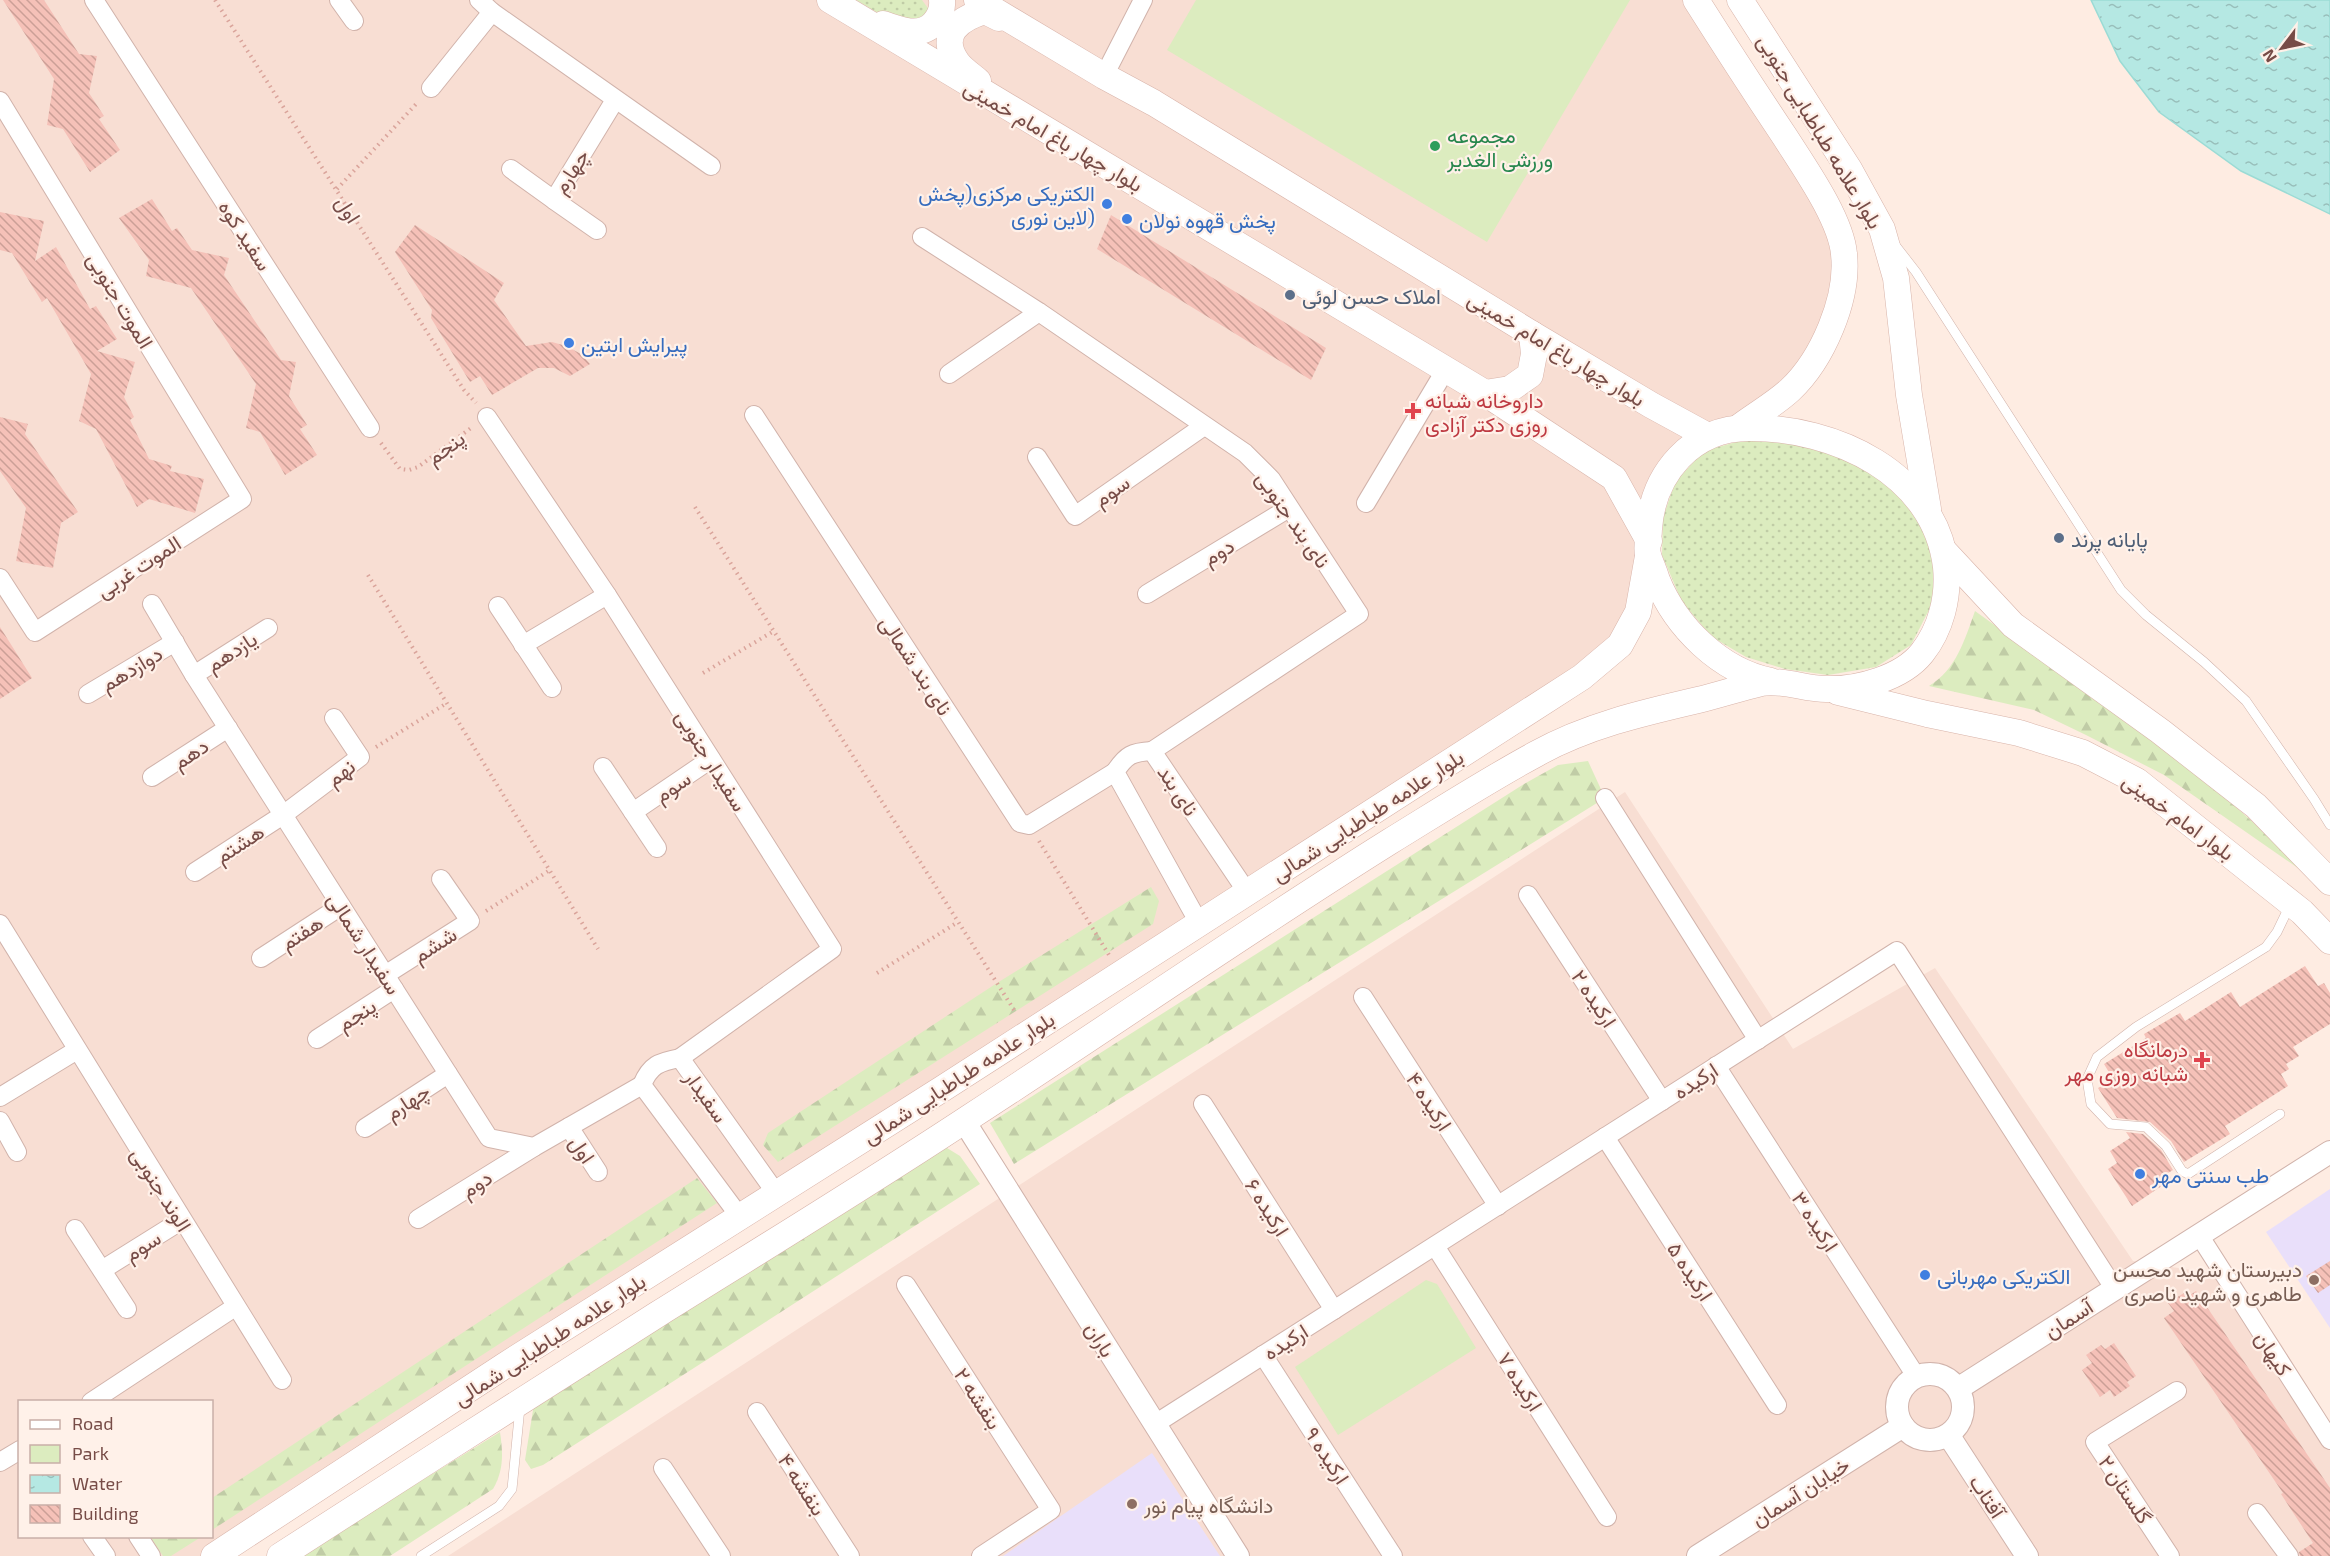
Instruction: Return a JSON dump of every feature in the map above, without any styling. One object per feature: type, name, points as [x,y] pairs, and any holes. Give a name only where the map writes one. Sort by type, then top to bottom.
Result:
[{"type":"main road","points":[[841,6],[902,30],[920,32],[931,27],[939,18],[943,6],[942,0]]},
{"type":"main road","name":"بلوار چهار باغ امام خمینی","points":[[977,0],[1174,116],[1532,334],[1706,435]]},
{"type":"main road","name":"بلوار علامه طباطبایی جنوبی","points":[[1696,0],[1816,186],[1835,223],[1844,254],[1839,303],[1831,331],[1814,360],[1790,390],[1738,428]]},
{"type":"main road","name":"بلوار علامه طباطبایی جنوبی","points":[[1740,0],[1849,169],[1882,229],[1896,278],[1909,395],[1929,516]]},
{"type":"main road","name":"بلوار چهار باغ امام خمینی","points":[[841,6],[1446,369],[1614,478],[1648,548],[1664,597],[1683,623],[1702,644],[1725,662],[1752,677],[1771,681]]},
{"type":"main road","points":[[1006,107],[957,61],[950,46],[951,35],[956,25],[968,16],[985,11],[1048,42]]},
{"type":"main road","points":[[1485,393],[1510,389],[1530,375],[1534,354],[1532,334]]},
{"type":"main road","points":[[1706,435],[1738,428],[1772,428],[1802,433],[1842,444],[1880,464],[1912,490],[1929,516],[1944,551],[1948,586],[1943,610],[1932,638],[1918,660],[1891,676],[1860,685],[1829,690],[1771,681]]},
{"type":"main road","name":"بلوار علامه طباطبایی شمالی","points":[[214,1556],[504,1366],[942,1089],[1582,677],[1620,645],[1638,612],[1648,548],[1650,515],[1656,494],[1668,471],[1685,452],[1706,435]]},
{"type":"main road","points":[[1944,551],[2013,625],[2160,731],[2256,806],[2330,882]]},
{"type":"main road","name":"بلوار علامه طباطبایی شمالی","points":[[280,1556],[521,1400],[964,1121],[1328,880],[1536,754],[1573,735],[1644,712],[1771,681]]},
{"type":"main road","name":"بلوار امام خمینی","points":[[1829,690],[2019,733],[2083,753],[2137,781],[2291,903],[2330,941]]},
{"type":"street","name":"سفید کوه","points":[[94,0],[370,428]]},
{"type":"street","points":[[339,0],[354,21]]},
{"type":"street","points":[[1104,76],[1143,0]]},
{"type":"street","points":[[431,88],[486,6],[615,100],[711,166]]},
{"type":"street","name":"چهارم","points":[[511,169],[554,200],[615,100]]},
{"type":"street","name":"الموت جنوبی","points":[[0,101],[242,499]]},
{"type":"street","points":[[554,200],[597,230]]},
{"type":"street","name":"نای بند جنوبی","points":[[922,237],[1040,312],[1251,460],[1271,479],[1359,614],[1152,751]]},
{"type":"street","points":[[949,374],[1040,312]]},
{"type":"street","points":[[1366,503],[1446,369]]},
{"type":"street","name":"نای بند شمالی","points":[[754,415],[1020,823],[1029,825]]},
{"type":"street","name":"سفیدار جنوبی","points":[[487,417],[607,595],[832,949],[680,1058]]},
{"type":"street","name":"سوم","points":[[1037,457],[1075,516],[1204,426]]},
{"type":"street","name":"الموت غربی","points":[[0,578],[35,633],[242,499]]},
{"type":"street","name":"دوم","points":[[1147,594],[1289,508]]},
{"type":"street","points":[[523,645],[607,595]]},
{"type":"street","name":"سفیدار شمالی","points":[[152,604],[194,675],[489,1138],[534,1147]]},
{"type":"street","points":[[498,606],[552,688]]},
{"type":"street","name":"یازدهم","points":[[194,675],[268,627]]},
{"type":"street","name":"دوازدهم","points":[[88,694],[175,642]]},
{"type":"street","name":"نهم","points":[[283,815],[360,757],[334,718]]},
{"type":"street","name":"دهم","points":[[152,777],[228,728]]},
{"type":"street","name":"نای بند","points":[[1114,772],[1122,760],[1135,752],[1152,751],[1247,892]]},
{"type":"street","name":"سوم","points":[[633,812],[711,759]]},
{"type":"street","points":[[603,767],[657,848]]},
{"type":"street","points":[[1029,825],[1114,772],[1199,922]]},
{"type":"street","points":[[1605,798],[1758,1040]]},
{"type":"street","name":"هشتم","points":[[195,872],[283,815]]},
{"type":"street","name":"ششم","points":[[390,982],[470,921],[441,879]]},
{"type":"street","name":"ارکیده ۲","points":[[1528,895],[1662,1101]]},
{"type":"street","name":"هفتم","points":[[261,958],[341,906]]},
{"type":"street","name":"الوند جنوبی","points":[[0,924],[235,1307]]},
{"type":"street","name":"ارکیده","points":[[1155,1424],[1897,951],[2114,1288]]},
{"type":"street","name":"پنجم","points":[[317,1039],[390,982]]},
{"type":"street","name":"ارکیده ۴","points":[[1363,997],[1498,1206]]},
{"type":"street","points":[[0,1097],[77,1050]]},
{"type":"street","name":"سفیدار","points":[[642,1085],[647,1072],[661,1062],[680,1058],[776,1193]]},
{"type":"street","name":"ارکیده ۳","points":[[1716,1066],[1916,1376]]},
{"type":"street","name":"چهارم","points":[[365,1128],[448,1074]]},
{"type":"street","points":[[534,1147],[642,1085],[740,1217]]},
{"type":"street","name":"ارکیده ۶","points":[[1203,1104],[1334,1310]]},
{"type":"street","points":[[0,1121],[16,1152]]},
{"type":"street","name":"باران","points":[[964,1121],[1238,1556]]},
{"type":"street","name":"اول","points":[[569,1127],[598,1172]]},
{"type":"street","name":"ارکیده ۵","points":[[1605,1137],[1777,1405]]},
{"type":"street","name":"دوم","points":[[418,1219],[534,1147]]},
{"type":"street","name":"آسمان","points":[[1959,1388],[2330,1152]]},
{"type":"street","name":"سوم","points":[[102,1270],[182,1220]]},
{"type":"street","points":[[75,1229],[128,1309]]},
{"type":"street","name":"کیهان","points":[[2199,1235],[2330,1440]]},
{"type":"street","name":"ارکیده ۷","points":[[1435,1246],[1607,1517]]},
{"type":"street","name":"بنفشه ۲","points":[[906,1285],[1052,1510],[981,1556]]},
{"type":"street","points":[[93,1400],[235,1307],[282,1380]]},
{"type":"street","name":"ارکیده ۹","points":[[1263,1355],[1393,1556]]},
{"type":"street","points":[[1931,1373],[1946,1377],[1959,1388],[1964,1406],[1960,1424],[1948,1436],[1929,1441],[1912,1435],[1903,1426],[1898,1416],[1897,1403],[1903,1388],[1916,1376],[1931,1373]]},
{"type":"street","name":"گلستان ۲","points":[[2170,1556],[2095,1442],[2177,1391]]},
{"type":"street","name":"بنفشه ۴","points":[[756,1412],[850,1556]]},
{"type":"street","name":"خیابان آسمان","points":[[1698,1556],[1903,1426]]},
{"type":"street","name":"آفتاب","points":[[1948,1436],[2027,1556]]},
{"type":"street","points":[[0,1462],[18,1451]]},
{"type":"street","points":[[663,1468],[721,1556]]},
{"type":"street","points":[[2257,1513],[2289,1556]]},
{"type":"street","points":[[93,1538],[106,1556]]},
{"type":"street","points":[[139,1538],[151,1556]]},
{"type":"lane","points":[[1882,229],[1916,272],[2121,590],[2146,615],[2204,662],[2246,701],[2330,825]]},
{"type":"lane","points":[[2280,1114],[2188,1174],[2182,1171],[2166,1146],[2146,1127],[2109,1124],[2091,1104],[2087,1079],[2097,1057],[2136,1027],[2266,947],[2277,932],[2291,903]]},
{"type":"lane","points":[[421,1556],[499,1506],[512,1489],[521,1400]]},
{"type":"path","name":"اول","points":[[215,0],[464,390],[487,417]]},
{"type":"path","points":[[336,189],[431,88]]},
{"type":"path","name":"پنجم","points":[[370,428],[400,469],[409,470],[418,467],[487,417]]},
{"type":"path","points":[[695,507],[1028,1032]]},
{"type":"path","points":[[368,575],[598,949]]},
{"type":"path","points":[[703,674],[774,632]]},
{"type":"path","points":[[360,757],[447,703]]},
{"type":"path","points":[[1029,825],[1120,974]]},
{"type":"path","points":[[470,921],[550,870]]},
{"type":"path","points":[[877,973],[958,922]]},
{"type":"shaded area","points":[[0,0],[1688,0],[1822,214],[1836,269],[1825,326],[1798,368],[1624,511],[1641,555],[1635,601],[1602,666],[205,1556],[0,1556]]},
{"type":"shaded area","points":[[1625,792],[1793,1049],[1935,968],[2133,1261],[2236,1277],[2281,1344],[2330,1424],[2330,1556],[448,1556]]},
{"type":"shaded area","name":"دبیرستان شهید محسن طاهری و شهید ناصری","points":[[2330,1189],[2330,1328],[2266,1232]]},
{"type":"shaded area","name":"دانشگاه پیام نور","points":[[1152,1453],[1220,1556],[1003,1556]]},
{"type":"green space","points":[[856,0],[922,0],[930,11],[925,19],[895,23]]},
{"type":"green space","name":"مجموعه ورزشی الغدیر","points":[[1196,0],[1630,0],[1487,242],[1167,50]]},
{"type":"green space","points":[[1747,439],[1808,444],[1866,468],[1913,507],[1931,546],[1936,587],[1929,610],[1911,645],[1876,667],[1828,675],[1785,669],[1746,657],[1712,637],[1682,602],[1662,555],[1663,518],[1675,482],[1704,451]]},
{"type":"green space","points":[[1975,611],[2188,764],[2325,887],[2164,775],[2086,735],[2034,710],[1929,686],[1953,663]]},
{"type":"green space","points":[[1588,761],[1605,798],[1014,1164],[990,1123],[1524,784],[1558,765]]},
{"type":"green space","points":[[1151,887],[1159,901],[1153,924],[778,1162],[763,1145],[768,1133],[997,983]]},
{"type":"green space","points":[[947,1148],[960,1156],[980,1184],[543,1465],[531,1469],[525,1460],[534,1404],[930,1151]]},
{"type":"green space","points":[[697,1178],[717,1203],[213,1529],[213,1497]]},
{"type":"green space","points":[[1426,1280],[1437,1284],[1476,1348],[1338,1435],[1295,1367]]},
{"type":"green space","points":[[500,1432],[502,1461],[493,1489],[390,1556],[300,1556]]},
{"type":"green space","points":[[151,1538],[199,1538],[171,1556],[163,1556]]},
{"type":"water","points":[[2091,0],[2330,0],[2330,214],[2241,171],[2159,112],[2120,61]]},
{"type":"building","points":[[3,0],[44,0],[79,54],[97,56],[89,93],[104,116],[99,119],[120,150],[90,172],[63,129],[47,125],[54,79]]},
{"type":"building","points":[[152,199],[172,231],[177,228],[192,250],[229,258],[224,275],[281,360],[296,362],[289,396],[307,425],[300,429],[317,455],[285,475],[260,432],[246,428],[256,384],[191,288],[146,276],[149,260],[119,218]]},
{"type":"building","points":[[0,212],[44,221],[35,261],[56,247],[90,309],[96,306],[117,339],[97,351],[135,362],[124,397],[134,417],[130,420],[149,459],[172,466],[170,471],[204,479],[195,513],[149,499],[137,507],[96,429],[79,421],[91,374],[47,298],[42,302],[12,253],[0,250]]},
{"type":"building","points":[[1111,215],[1326,348],[1311,380],[1097,249]]},
{"type":"building","points":[[415,225],[504,283],[494,300],[526,346],[552,342],[581,354],[590,364],[570,376],[554,368],[538,368],[492,395],[480,376],[470,382],[431,318],[432,310],[395,252]]},
{"type":"building","points":[[0,417],[28,424],[25,434],[78,512],[61,523],[53,568],[16,561],[26,508],[0,471]]},
{"type":"building","points":[[0,627],[32,678],[0,699]]},
{"type":"building","name":"درمانگاه شبانه روزی مهر","points":[[2305,966],[2318,986],[2324,983],[2330,993],[2330,1024],[2293,1047],[2299,1056],[2286,1064],[2289,1069],[2281,1074],[2288,1086],[2225,1126],[2230,1134],[2184,1162],[2171,1141],[2150,1122],[2117,1118],[2098,1088],[2113,1079],[2104,1064],[2146,1038],[2144,1034],[2180,1013],[2185,1021],[2231,992],[2240,1007]]},
{"type":"building","name":"طب سنتی مهر","points":[[2126,1132],[2143,1134],[2161,1150],[2173,1170],[2168,1173],[2172,1179],[2132,1206],[2108,1169],[2117,1163],[2110,1151],[2130,1138]]},
{"type":"building","points":[[2330,1261],[2330,1285],[2318,1293],[2306,1276]]},
{"type":"building","points":[[2196,1291],[2330,1488],[2330,1556],[2300,1556],[2299,1552],[2313,1543],[2281,1494],[2283,1493],[2164,1318],[2174,1311],[2168,1303],[2184,1293],[2187,1297]]},
{"type":"building","points":[[2114,1343],[2136,1376],[2127,1382],[2130,1386],[2114,1397],[2110,1390],[2100,1397],[2082,1370],[2092,1363],[2086,1355],[2101,1345],[2105,1349]]},
{"type":"place","name":"مجموعه ورزشی الغدیر","points":[[1435,146]]},
{"type":"place","name":"الکتریکی مرکزی(پخش لاین نوری)","points":[[1107,204]]},
{"type":"place","name":"پخش قهوه نولان","points":[[1127,219]]},
{"type":"place","name":"املاک حسن لوئی","points":[[1290,295]]},
{"type":"place","name":"پیرایش ابتین","points":[[569,343]]},
{"type":"place","name":"داروخانه شبانه روزی دکتر آزادی","points":[[1413,411]]},
{"type":"place","name":"پایانه پرند","points":[[2059,538]]},
{"type":"place","name":"درمانگاه شبانه روزی مهر","points":[[2202,1060]]},
{"type":"place","name":"طب سنتی مهر","points":[[2140,1174]]},
{"type":"place","name":"الکتریکی مهربانی","points":[[1925,1275]]},
{"type":"place","name":"دبیرستان شهید محسن طاهری و شهید ناصری","points":[[2314,1280]]},
{"type":"place","name":"دانشگاه پیام نور","points":[[1132,1504]]}]
